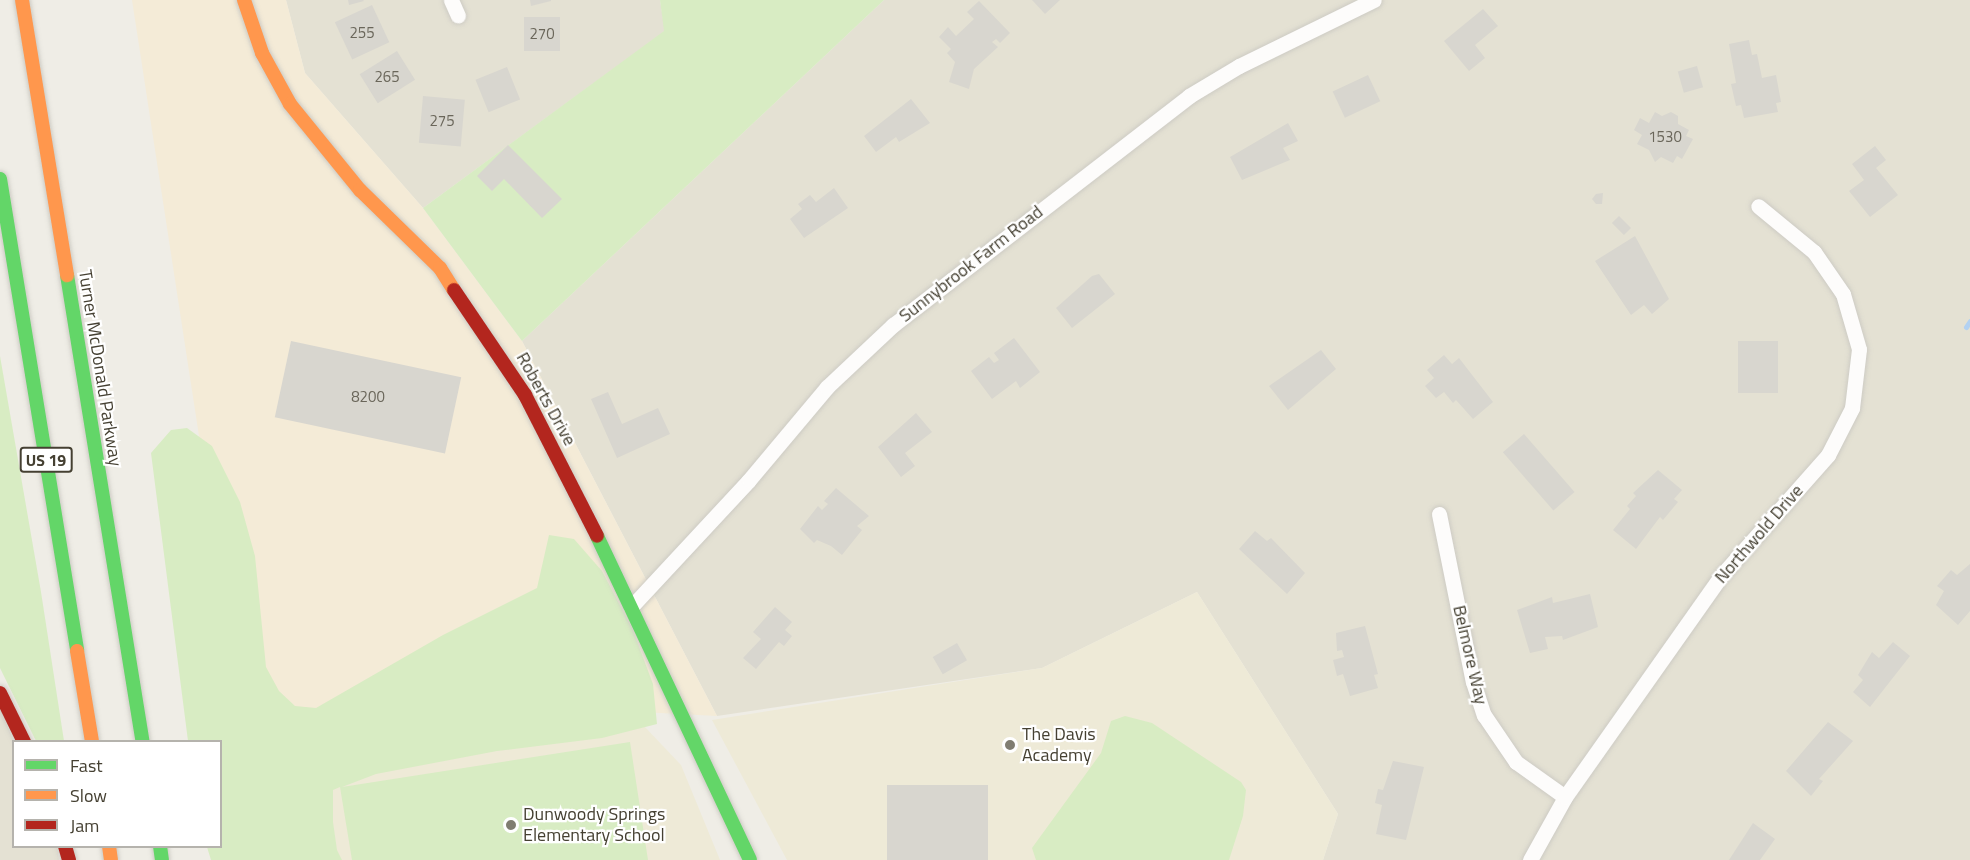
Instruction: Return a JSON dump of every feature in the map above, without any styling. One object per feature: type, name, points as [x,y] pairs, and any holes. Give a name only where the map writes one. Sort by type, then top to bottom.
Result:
[{"type":"main road","name":"Turner McDonald Parkway","points":[[22,0],[142,740]]},
{"type":"main road","points":[[28,0],[52,176]]},
{"type":"main road","name":"Roberts Drive","points":[[244,0],[262,53],[290,104],[360,190],[440,268],[505,361],[631,607],[750,860]]},
{"type":"main road","name":"US 19","points":[[0,179],[92,740]]},
{"type":"main road","points":[[0,693],[24,740]]},
{"type":"street","points":[[451,0],[458,16]]},
{"type":"street","name":"Sunnybrook Farm Road","points":[[631,607],[749,480],[827,387],[893,325],[1190,96],[1239,66],[1374,0]]},
{"type":"street","name":"Northwold Drive","points":[[1530,860],[1565,797],[1720,577],[1828,455],[1852,408],[1858,349],[1843,294],[1814,252],[1758,206]]},
{"type":"street","name":"Belmore Way","points":[[1439,514],[1473,682],[1484,715],[1516,762],[1565,797]]},
{"type":"shaded area","points":[[132,0],[286,0],[305,73],[423,208],[522,341],[717,716],[641,712],[250,768]]},
{"type":"shaded area","points":[[286,0],[660,0],[665,31],[423,208],[305,73]]},
{"type":"shaded area","points":[[884,0],[1970,0],[1970,860],[1323,860],[1338,814],[1197,592],[1042,668],[717,716],[522,341]]},
{"type":"shaded area","name":"The Davis Academy","points":[[1197,592],[1338,814],[1323,860],[787,860],[712,720],[1042,668]]},
{"type":"shaded area","points":[[0,708],[13,740],[12,848],[57,848],[59,860],[0,860]]},
{"type":"shaded area","name":"Dunwoody Springs Elementary School","points":[[644,726],[681,765],[720,860],[316,860],[316,790],[355,768]]},
{"type":"green space","points":[[660,0],[884,0],[522,341],[423,208],[664,31]]},
{"type":"green space","points":[[0,356],[64,740],[36,740],[0,668]]},
{"type":"green space","points":[[187,428],[212,446],[240,502],[255,556],[266,667],[279,691],[295,706],[316,708],[443,635],[537,588],[549,535],[574,539],[602,571],[632,628],[653,684],[657,724],[602,738],[497,751],[376,774],[342,787],[630,742],[648,860],[352,860],[340,787],[333,790],[333,822],[337,850],[342,860],[211,860],[207,848],[222,848],[222,740],[188,740],[151,453],[171,430]]},
{"type":"green space","points":[[1125,716],[1152,723],[1241,782],[1246,790],[1243,816],[1229,860],[1036,860],[1032,848],[1101,753],[1111,721]]},
{"type":"building","points":[[348,0],[363,0],[364,1],[349,5]]},
{"type":"building","points":[[530,0],[551,0],[551,1],[531,6]]},
{"type":"building","points":[[1032,0],[1060,0],[1045,14]]},
{"type":"building","points":[[979,1],[1010,33],[1000,43],[996,39],[992,42],[998,47],[974,69],[969,89],[949,82],[955,62],[947,53],[951,49],[939,37],[948,27],[956,36],[974,19],[967,12]]},
{"type":"building","points":[[372,5],[389,42],[352,59],[335,22]]},
{"type":"building","points":[[1483,9],[1498,26],[1475,45],[1485,58],[1469,71],[1444,41]]},
{"type":"building","points":[[524,17],[560,17],[560,51],[524,51]]},
{"type":"building","points":[[1749,40],[1752,55],[1757,54],[1762,78],[1776,75],[1781,102],[1776,103],[1778,112],[1744,118],[1741,105],[1736,106],[1731,84],[1736,83],[1729,44]]},
{"type":"building","points":[[397,51],[415,80],[378,103],[360,74]]},
{"type":"building","points":[[1697,66],[1703,87],[1684,93],[1678,72]]},
{"type":"building","points":[[507,67],[520,99],[489,112],[475,80]]},
{"type":"building","points":[[1368,75],[1380,101],[1345,118],[1333,91]]},
{"type":"building","points":[[423,96],[465,100],[461,146],[419,143]]},
{"type":"building","points":[[911,99],[930,123],[899,142],[896,137],[876,152],[864,136]]},
{"type":"building","points":[[1655,112],[1662,116],[1671,112],[1678,116],[1678,124],[1689,130],[1686,136],[1693,139],[1682,159],[1677,156],[1673,163],[1661,157],[1655,162],[1649,150],[1637,144],[1642,135],[1634,130],[1640,118],[1649,123]]},
{"type":"building","points":[[1288,123],[1298,141],[1283,148],[1290,160],[1242,180],[1230,157]]},
{"type":"building","points":[[508,145],[562,199],[542,218],[504,179],[492,191],[477,176]]},
{"type":"building","points":[[1875,146],[1886,160],[1876,168],[1898,195],[1870,217],[1849,191],[1864,180],[1852,164]]},
{"type":"building","points":[[834,188],[848,208],[804,238],[790,219],[802,209],[798,204],[810,195],[816,202]]},
{"type":"building","points":[[1603,193],[1602,204],[1596,204],[1592,199],[1596,194]]},
{"type":"building","points":[[1619,216],[1631,228],[1624,235],[1612,223]]},
{"type":"building","points":[[1635,236],[1669,299],[1652,314],[1644,305],[1631,315],[1595,261]]},
{"type":"building","points":[[1099,274],[1115,294],[1072,328],[1056,308],[1092,276]]},
{"type":"building","points":[[1014,338],[1040,372],[1020,388],[1016,381],[992,399],[971,371],[989,357],[994,363],[999,360],[994,353]]},
{"type":"building","points":[[291,341],[461,377],[445,453],[275,417]]},
{"type":"building","points":[[1738,341],[1778,341],[1778,393],[1738,393]]},
{"type":"building","points":[[1321,350],[1336,369],[1288,410],[1269,386]]},
{"type":"building","points":[[1444,355],[1452,364],[1459,358],[1493,402],[1473,419],[1456,400],[1453,403],[1444,392],[1436,398],[1425,386],[1434,378],[1427,370]]},
{"type":"building","points":[[608,392],[622,424],[658,408],[670,434],[617,458],[591,399]]},
{"type":"building","points":[[916,413],[932,432],[905,453],[915,466],[901,477],[878,447]]},
{"type":"building","points":[[1524,434],[1575,492],[1553,510],[1503,452]]},
{"type":"building","points":[[1658,470],[1682,490],[1674,499],[1678,502],[1663,520],[1660,517],[1636,549],[1613,530],[1630,509],[1627,506],[1636,496],[1633,493]]},
{"type":"building","points":[[836,488],[869,516],[857,526],[862,530],[842,555],[831,546],[817,540],[814,543],[800,529],[818,506],[822,510],[828,504],[824,501]]},
{"type":"building","points":[[1255,531],[1267,541],[1271,538],[1305,573],[1287,594],[1239,549]]},
{"type":"building","points":[[1970,564],[1970,611],[1958,625],[1936,605],[1944,591],[1937,586],[1951,570],[1957,575]]},
{"type":"building","points":[[1590,594],[1598,627],[1563,640],[1562,636],[1545,637],[1548,649],[1530,653],[1517,610],[1552,597],[1553,603]]},
{"type":"building","points":[[775,607],[792,622],[785,630],[792,636],[784,646],[779,642],[756,669],[743,658],[761,639],[753,632]]},
{"type":"building","points":[[1365,626],[1378,674],[1374,675],[1378,688],[1350,696],[1343,674],[1337,676],[1333,660],[1344,657],[1342,650],[1337,651],[1336,633]]},
{"type":"building","points":[[1893,642],[1910,656],[1870,707],[1853,692],[1863,680],[1858,675],[1872,652],[1879,658]]},
{"type":"building","points":[[957,643],[967,660],[943,674],[933,657]]},
{"type":"building","points":[[1828,722],[1853,741],[1819,779],[1823,781],[1811,796],[1786,771]]},
{"type":"building","points":[[1393,761],[1424,767],[1406,840],[1376,834],[1382,805],[1375,803],[1378,789],[1383,790]]},
{"type":"building","points":[[887,785],[988,785],[988,860],[887,860]]},
{"type":"building","points":[[1753,823],[1775,839],[1760,860],[1729,860]]},
{"type":"waterway","points":[[1966,327],[1970,321]]},
{"type":"traffic: fast","points":[[0,179],[77,651]]},
{"type":"traffic: fast","points":[[67,275],[143,740]]},
{"type":"traffic: fast","points":[[597,536],[750,860]]},
{"type":"traffic: fast","points":[[160,848],[162,860]]},
{"type":"traffic: slow","points":[[22,0],[67,275]]},
{"type":"traffic: slow","points":[[244,0],[262,53],[290,104],[360,190],[440,268],[454,290]]},
{"type":"traffic: slow","points":[[77,651],[92,740]]},
{"type":"traffic: slow","points":[[109,848],[111,860]]},
{"type":"traffic: jam","points":[[454,290],[525,395],[597,536]]},
{"type":"traffic: jam","points":[[0,693],[23,740]]},
{"type":"traffic: jam","points":[[66,848],[69,860]]},
{"type":"place","name":"The Davis Academy","points":[[1010,745]]},
{"type":"place","name":"Dunwoody Springs Elementary School","points":[[511,825]]}]
